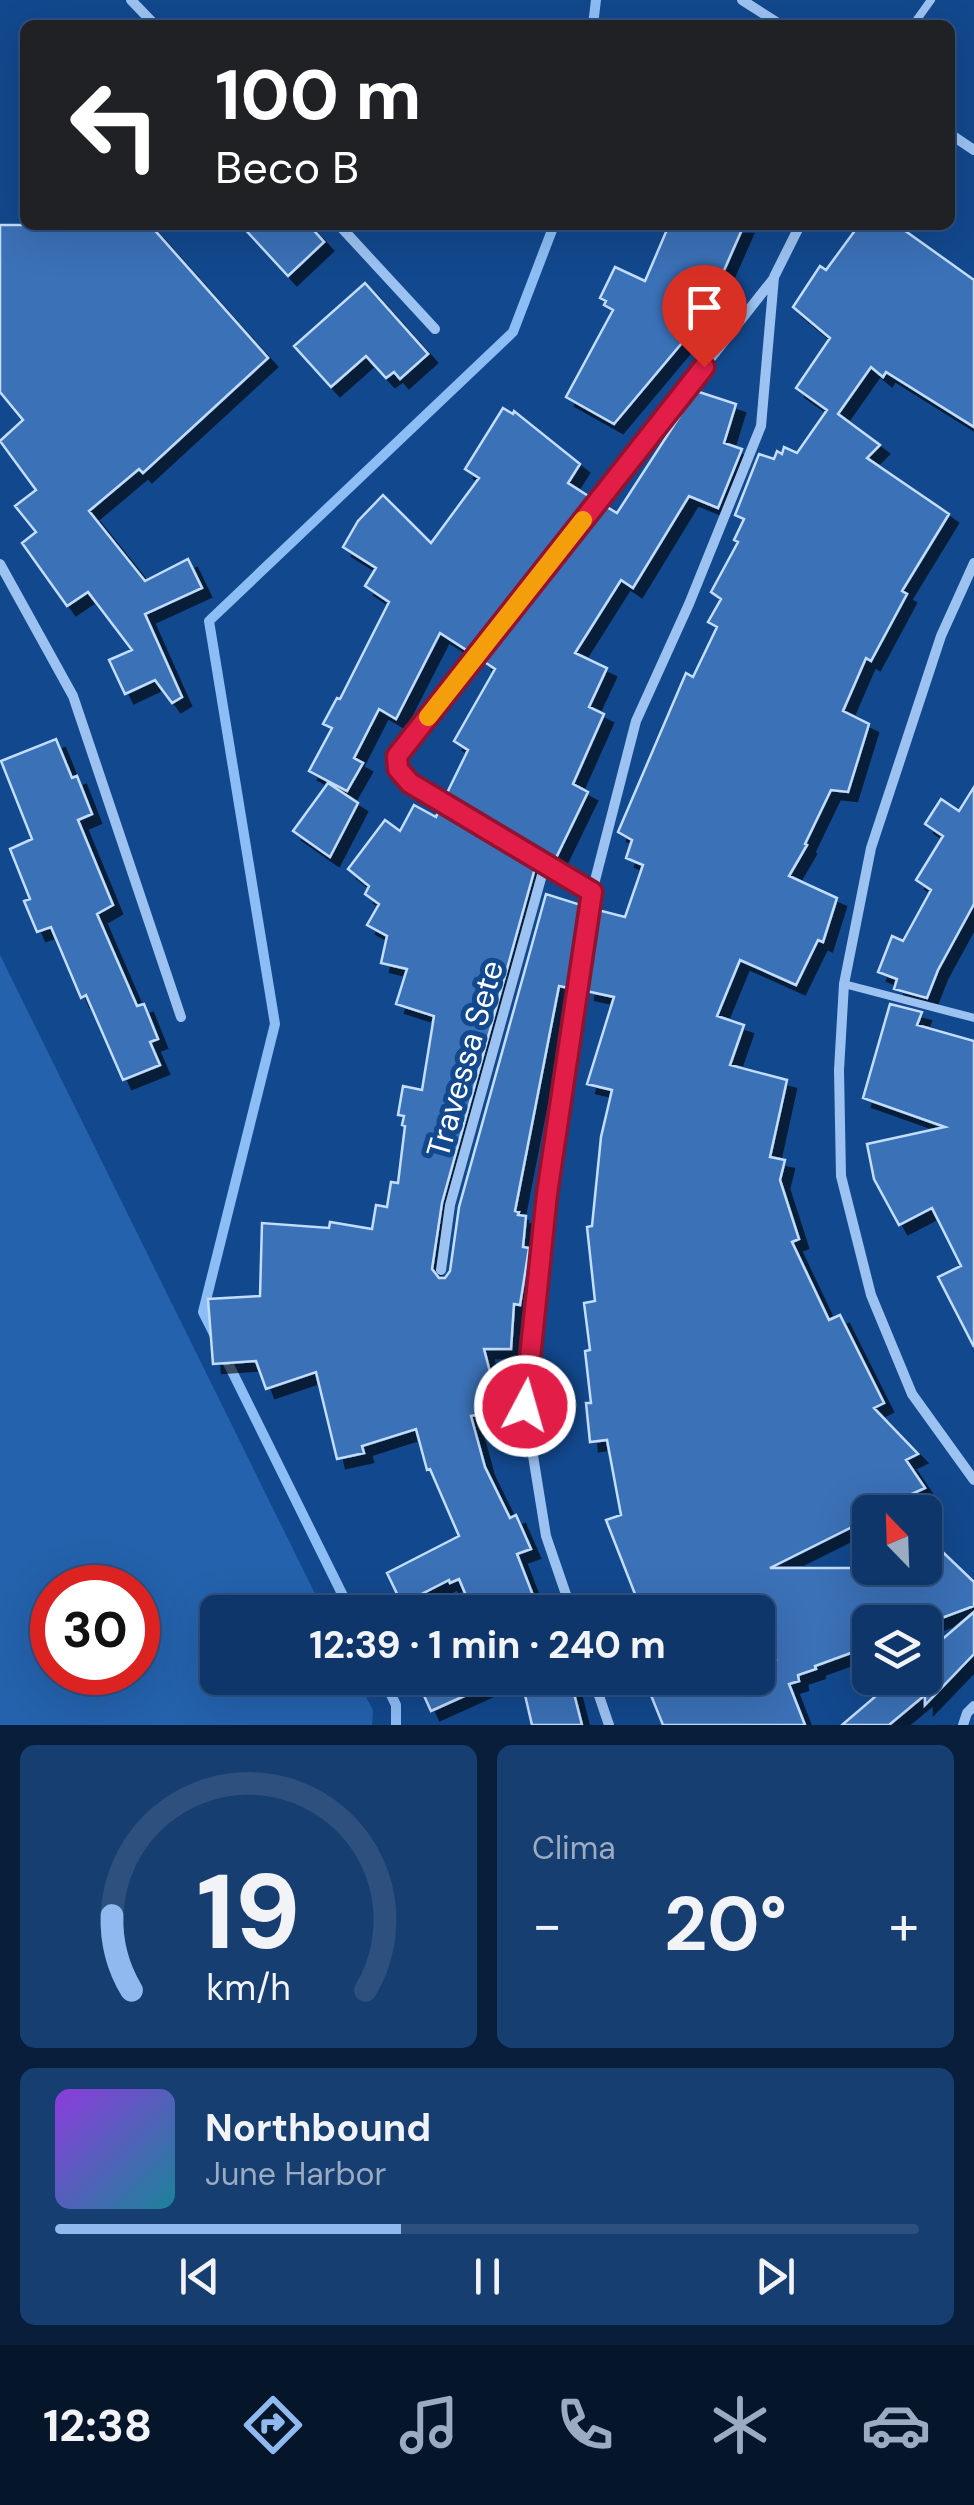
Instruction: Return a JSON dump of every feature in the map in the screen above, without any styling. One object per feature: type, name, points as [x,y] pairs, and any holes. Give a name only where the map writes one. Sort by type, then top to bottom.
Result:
[{"type":"street","points":[[132,0],[150,20]]},
{"type":"street","points":[[742,0],[773,20]]},
{"type":"street","points":[[345,230],[435,328]]},
{"type":"street","points":[[592,892],[410,783],[398,769],[397,756],[774,277],[798,230]]},
{"type":"street","points":[[566,1595],[546,1536],[525,1406],[547,1194],[592,892],[636,721],[689,604],[761,426],[774,277]]},
{"type":"street","points":[[0,564],[73,696],[182,1017]]},
{"type":"street","points":[[974,564],[941,636],[871,848],[844,984],[838,1070],[841,1176],[867,1278],[912,1394],[974,1480]]},
{"type":"street","name":"Travessa Sete","points":[[442,1270],[450,1205],[545,864]]},
{"type":"street","points":[[599,1695],[609,1725]]},
{"type":"street","points":[[963,1725],[974,1706]]},
{"type":"lane","points":[[917,20],[932,0]]},
{"type":"lane","points":[[844,984],[974,1018]]},
{"type":"shaded area","points":[[0,955],[316,1595],[200,1595],[200,1695],[365,1695],[373,1710],[372,1725],[0,1725]]},
{"type":"building","points":[[0,225],[20,225],[20,230],[154,230],[268,358],[143,473],[139,469],[89,511],[145,581],[188,559],[202,588],[145,614],[182,697],[172,703],[155,680],[125,694],[109,660],[132,650],[88,592],[67,606],[22,543],[36,532],[15,506],[36,490],[0,441],[23,420],[0,392]]},
{"type":"building","points":[[246,230],[313,230],[324,242],[288,276]]},
{"type":"building","points":[[667,230],[742,230],[712,307],[614,424],[566,397],[613,310],[600,298],[615,267],[645,281]]},
{"type":"building","points":[[855,230],[904,230],[974,280],[974,427],[886,372],[883,377],[871,367],[838,414],[880,445],[867,458],[949,514],[902,591],[907,594],[871,661],[866,658],[843,711],[869,724],[848,792],[831,790],[789,876],[837,898],[823,942],[818,940],[796,985],[740,960],[717,1016],[744,1025],[730,1065],[787,1080],[770,1157],[785,1160],[780,1180],[799,1239],[792,1242],[829,1320],[840,1315],[884,1403],[874,1408],[918,1454],[906,1460],[925,1488],[910,1495],[852,1495],[852,1527],[770,1568],[852,1568],[852,1585],[942,1585],[942,1551],[974,1582],[974,1606],[942,1618],[942,1605],[852,1605],[852,1653],[815,1666],[816,1669],[798,1675],[799,1681],[789,1684],[805,1725],[663,1725],[651,1695],[775,1695],[775,1595],[635,1595],[606,1520],[621,1515],[607,1440],[590,1442],[586,1403],[591,1403],[585,1351],[590,1350],[584,1303],[595,1301],[587,1227],[592,1226],[601,1137],[612,1090],[587,1084],[614,997],[586,991],[598,910],[625,917],[643,865],[626,858],[632,840],[618,832],[686,673],[693,677],[717,627],[708,622],[721,599],[711,592],[738,542],[734,540],[744,519],[735,515],[759,454],[774,459],[784,447],[797,453],[827,410],[796,388],[830,338],[793,307],[820,266],[826,270]]},
{"type":"building","points":[[365,283],[428,354],[400,379],[394,372],[386,378],[366,356],[331,387],[294,346]]},
{"type":"building","points":[[696,391],[736,404],[724,443],[742,449],[718,508],[689,496],[633,588],[621,580],[575,653],[607,668],[589,707],[604,714],[573,784],[588,792],[555,860],[446,795],[468,750],[454,741],[495,669],[483,661],[605,506],[617,513]]},
{"type":"building","points":[[503,408],[513,414],[514,411],[580,464],[568,483],[590,497],[468,651],[440,633],[396,719],[379,709],[354,758],[363,763],[347,791],[309,771],[332,728],[323,724],[337,698],[340,699],[389,602],[365,586],[376,568],[343,547],[358,521],[383,495],[431,543],[479,478],[465,469]]},
{"type":"building","points":[[56,739],[92,814],[78,820],[113,905],[97,914],[137,1006],[144,1004],[158,1039],[150,1042],[160,1065],[123,1080],[86,995],[81,998],[51,927],[37,932],[24,901],[30,899],[10,849],[32,839],[1,761]]},
{"type":"building","points":[[328,783],[358,803],[330,857],[293,831]]},
{"type":"building","points":[[974,787],[974,904],[927,998],[894,989],[897,979],[878,972],[892,936],[903,941],[931,890],[916,880],[943,836],[925,824],[941,799],[959,811]]},
{"type":"building","points":[[414,805],[436,817],[439,810],[535,868],[442,1203],[432,1269],[439,1278],[445,1278],[450,1271],[459,1207],[546,894],[581,905],[569,988],[559,986],[515,1211],[526,1216],[523,1247],[529,1248],[520,1305],[514,1304],[511,1349],[484,1349],[500,1410],[471,1416],[485,1467],[510,1518],[516,1515],[531,1549],[517,1554],[533,1595],[466,1595],[459,1579],[420,1595],[398,1595],[387,1573],[459,1536],[430,1469],[427,1470],[416,1429],[362,1446],[364,1453],[337,1459],[316,1372],[266,1389],[256,1361],[213,1364],[208,1299],[260,1296],[262,1223],[329,1228],[330,1222],[372,1229],[376,1205],[387,1207],[391,1182],[398,1183],[405,1126],[404,1116],[398,1115],[403,1086],[422,1090],[434,1016],[396,1004],[407,969],[381,963],[387,936],[367,925],[379,904],[365,894],[369,886],[348,869],[385,820],[400,831]]},
{"type":"building","points":[[890,1004],[922,1012],[917,1025],[974,1041],[974,1347],[938,1277],[961,1266],[932,1208],[899,1225],[874,1179],[867,1144],[945,1127],[863,1098]]},
{"type":"building","points":[[974,1612],[974,1654],[942,1687],[942,1639]]},
{"type":"building","points":[[424,1695],[466,1695],[431,1711]]},
{"type":"building","points":[[525,1695],[574,1695],[582,1725],[532,1725]]},
{"type":"building","points":[[877,1695],[925,1695],[889,1725],[842,1725]]},
{"type":"waterway","points":[[594,20],[596,0]]},
{"type":"waterway","points":[[216,1338],[203,1312],[275,1024],[209,621],[513,332],[552,230]]},
{"type":"waterway","points":[[223,1353],[343,1595]]},
{"type":"waterway","points":[[391,1695],[396,1705],[396,1725]]},
{"type":"slow traffic","points":[[428,717],[583,520]]},
{"type":"route","points":[[525,1406],[547,1194],[592,892],[410,783],[398,769],[397,756],[704,367]]}]
